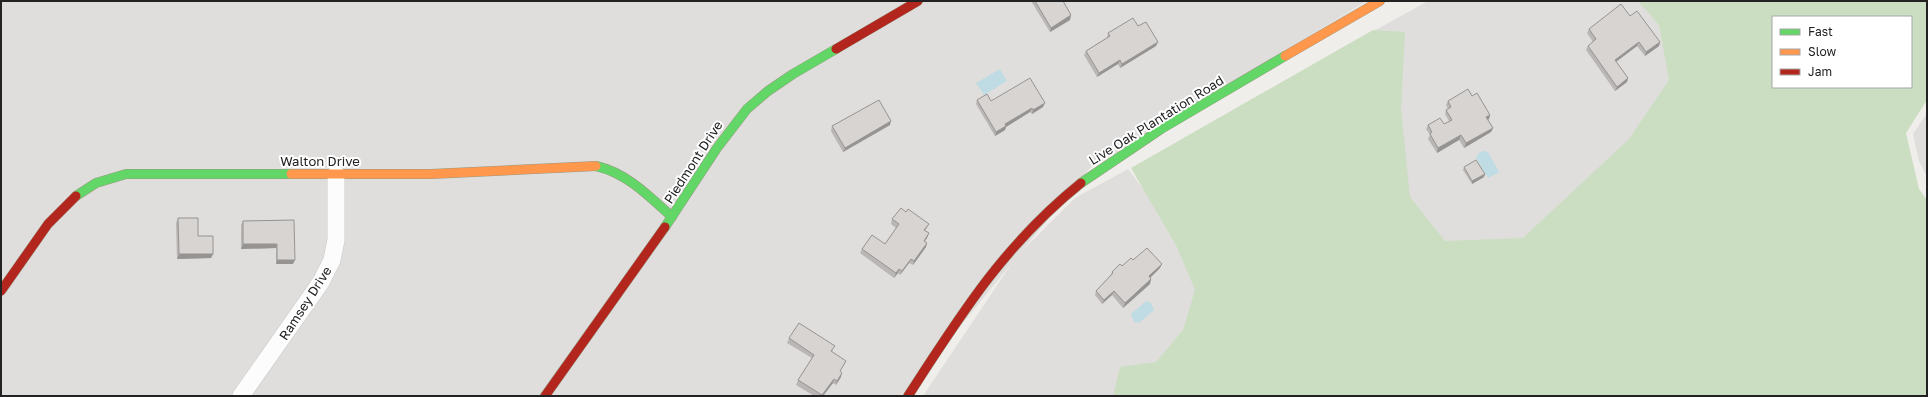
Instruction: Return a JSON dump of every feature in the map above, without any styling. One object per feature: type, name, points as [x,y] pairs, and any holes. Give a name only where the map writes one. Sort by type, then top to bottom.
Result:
[{"type":"street","name":"Piedmont Drive","points":[[544,396],[672,217],[717,148],[747,109],[768,91],[793,74],[918,1]]},
{"type":"street","name":"Live Oak Plantation Road","points":[[908,396],[947,335],[992,271],[1017,241],[1061,201],[1124,153],[1163,128],[1380,1]]},
{"type":"street","name":"Walton Drive","points":[[1,291],[57,214],[80,192],[110,178],[126,174],[430,174],[592,165],[606,167],[622,174],[672,217]]},
{"type":"street","name":"Ramsey Drive","points":[[241,396],[321,282],[332,260],[336,240],[336,174]]},
{"type":"shaded area","points":[[1,1],[1367,1],[1090,168],[903,396],[1,396]]},
{"type":"shaded area","points":[[1428,1],[1658,1],[1722,135],[1446,285],[1321,60]]},
{"type":"shaded area","points":[[1927,113],[1927,177],[1919,161],[1913,134]]},
{"type":"shaded area","points":[[1128,169],[1232,304],[1143,396],[923,396],[1016,257],[1075,198]]},
{"type":"green space","points":[[1638,1],[1927,1],[1927,100],[1906,133],[1919,189],[1927,200],[1927,396],[1113,396],[1120,367],[1156,362],[1183,330],[1195,290],[1177,247],[1131,168],[1373,30],[1405,32],[1401,109],[1410,197],[1445,241],[1523,238],[1629,139],[1669,80],[1659,25]]},
{"type":"water","points":[[1000,69],[1007,81],[984,95],[976,83]]},
{"type":"water","points":[[1483,151],[1488,152],[1499,172],[1488,178],[1476,158],[1479,153]]},
{"type":"water","points":[[1146,301],[1151,303],[1154,310],[1139,323],[1134,322],[1131,314]]},
{"type":"building","points":[[1035,1],[1063,1],[1071,15],[1051,28]]},
{"type":"building","points":[[1621,4],[1630,16],[1637,11],[1660,42],[1646,52],[1639,42],[1615,60],[1628,78],[1617,87],[1588,46],[1596,39],[1589,29]]},
{"type":"building","points":[[1133,18],[1138,26],[1146,22],[1158,42],[1122,64],[1120,60],[1099,73],[1086,51],[1110,36],[1108,33]]},
{"type":"building","points":[[1030,78],[1045,103],[1033,110],[1032,108],[1005,124],[1006,126],[996,132],[977,100],[987,94],[991,101]]},
{"type":"building","points":[[1468,89],[1472,96],[1477,93],[1490,115],[1486,117],[1493,128],[1466,143],[1461,135],[1438,148],[1430,134],[1432,132],[1428,125],[1440,118],[1444,124],[1452,120],[1446,110],[1451,107],[1448,101]]},
{"type":"building","points":[[879,100],[891,121],[845,148],[832,126]]},
{"type":"building","points":[[1476,160],[1485,174],[1472,181],[1464,167]]},
{"type":"building","points":[[901,208],[906,212],[908,209],[929,224],[924,230],[929,233],[924,241],[927,243],[914,261],[911,259],[902,271],[899,269],[896,273],[862,249],[872,235],[885,244],[899,224],[892,219]]},
{"type":"building","points":[[178,218],[198,218],[198,236],[213,236],[213,254],[179,254]]},
{"type":"building","points":[[294,220],[295,260],[277,260],[277,244],[243,244],[243,221]]},
{"type":"building","points":[[1147,248],[1162,264],[1149,276],[1151,279],[1125,303],[1114,291],[1104,300],[1096,291],[1120,264],[1122,266],[1131,258],[1133,260]]},
{"type":"building","points":[[799,323],[835,346],[831,351],[846,361],[840,371],[842,373],[837,381],[834,379],[822,395],[798,380],[814,355],[789,338]]},
{"type":"traffic: fast","points":[[665,227],[717,148],[747,109],[768,91],[793,74],[836,49]]},
{"type":"traffic: fast","points":[[1081,183],[1161,129],[1285,56]]},
{"type":"traffic: fast","points":[[596,166],[618,174],[637,186],[672,217]]},
{"type":"traffic: fast","points":[[76,196],[96,183],[126,174],[291,174]]},
{"type":"traffic: slow","points":[[1285,56],[1380,1]]},
{"type":"traffic: slow","points":[[291,174],[431,174],[596,166]]},
{"type":"traffic: jam","points":[[836,49],[918,1]]},
{"type":"traffic: jam","points":[[908,396],[966,309],[1006,256],[1029,231],[1081,183]]},
{"type":"traffic: jam","points":[[1,291],[48,224],[76,196]]},
{"type":"traffic: jam","points":[[545,396],[665,227]]}]
